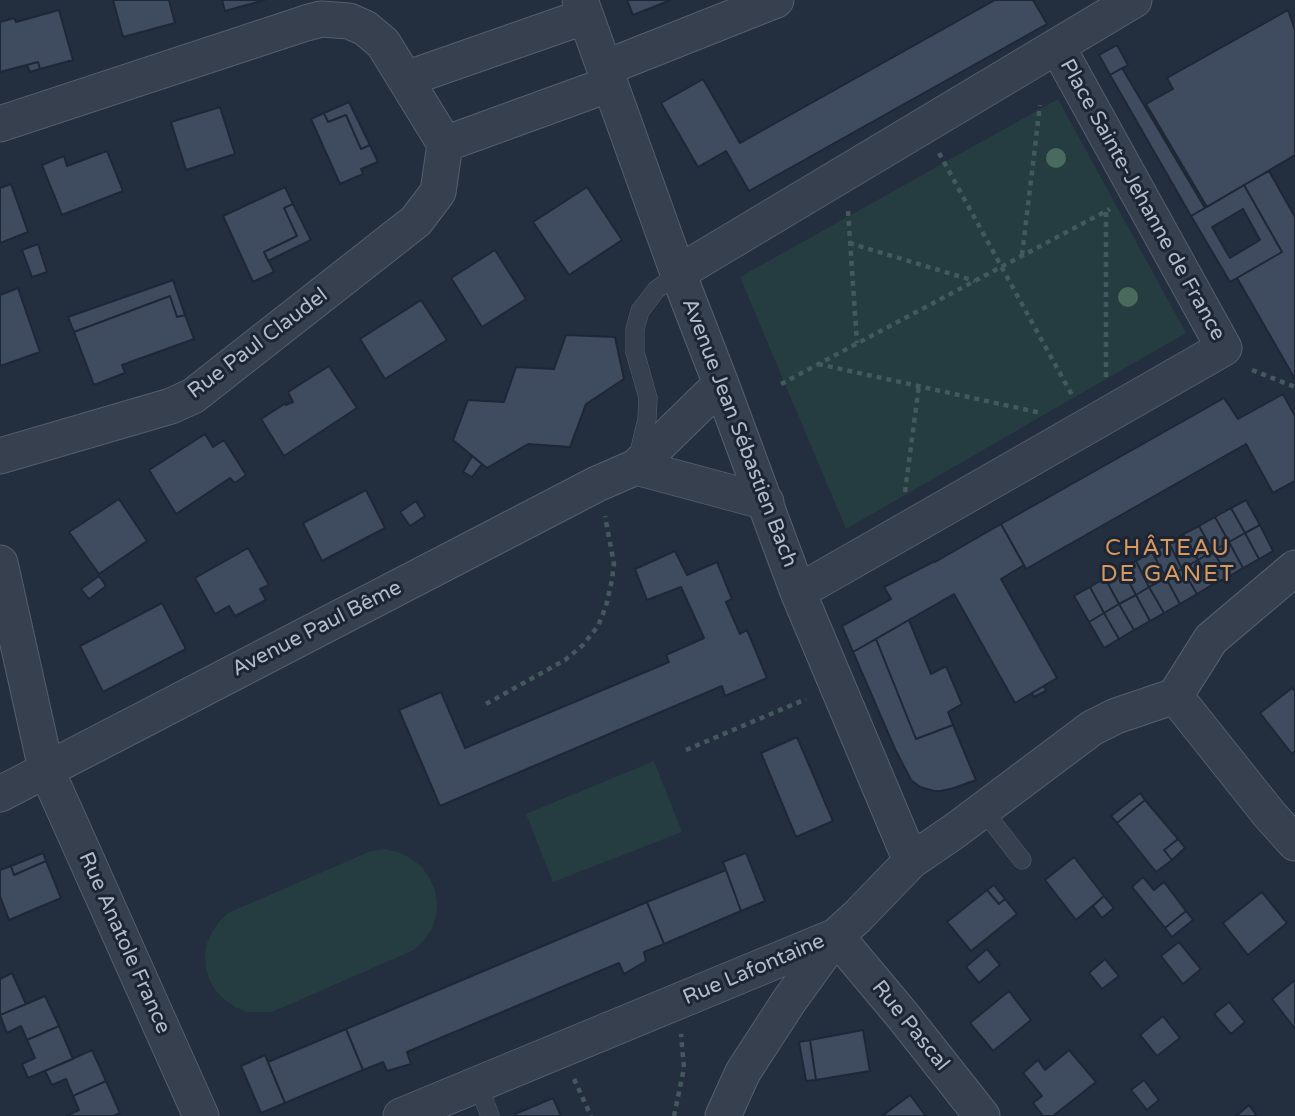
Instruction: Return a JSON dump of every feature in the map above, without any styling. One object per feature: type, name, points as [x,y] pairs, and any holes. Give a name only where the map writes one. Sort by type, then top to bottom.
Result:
[{"type":"street","points":[[0,124],[321,19],[349,21],[365,28],[383,43],[444,144],[607,76],[776,0]]},
{"type":"street","points":[[1056,46],[1113,6]]},
{"type":"street","points":[[406,79],[583,8]]},
{"type":"street","name":"Avenue Jean Sébastien Bach","points":[[583,8],[678,273],[799,592],[911,861]]},
{"type":"street","name":"Place Sainte-Jehanne de France","points":[[678,273],[1056,46],[1224,348],[799,592]]},
{"type":"street","name":"Rue Paul Claudel","points":[[0,456],[171,406],[193,396],[416,221],[438,192],[444,144]]},
{"type":"street","name":"Avenue Paul Bême","points":[[0,794],[597,484],[636,467],[722,384]]},
{"type":"street","points":[[636,467],[766,502]]},
{"type":"street","name":"Rue Anatole France","points":[[0,563],[46,769],[201,1116]]},
{"type":"street","points":[[1295,568],[1211,639],[1175,696],[1295,843]]},
{"type":"street","name":"Rue Lafontaine","points":[[401,1116],[836,936],[911,861],[1092,728],[1116,716],[1175,696]]},
{"type":"street","points":[[723,1116],[743,1072],[789,1001],[836,936]]},
{"type":"street","name":"Rue Pascal","points":[[836,936],[982,1116]]},
{"type":"lane","points":[[636,467],[647,419],[648,398],[635,352],[635,330],[639,311],[656,290],[678,273]]},
{"type":"lane","points":[[983,810],[1022,860]]},
{"type":"lane","points":[[478,1084],[490,1116]]},
{"type":"path","points":[[1022,256],[1040,105]]},
{"type":"path","points":[[924,125],[1089,426]]},
{"type":"path","points":[[781,384],[1138,194]]},
{"type":"path","points":[[848,211],[857,343]]},
{"type":"path","points":[[1106,212],[1106,385]]},
{"type":"path","points":[[849,243],[975,281]]},
{"type":"path","points":[[818,365],[1052,415]]},
{"type":"path","points":[[1252,370],[1295,387]]},
{"type":"path","points":[[904,499],[919,385]]},
{"type":"path","points":[[486,704],[565,660],[583,645],[597,626],[606,606],[614,564],[597,484]]},
{"type":"path","points":[[686,751],[806,699]]},
{"type":"path","points":[[674,1116],[684,1068],[681,1033]]},
{"type":"green space","points":[[1058,99],[1186,333],[846,529],[740,277]]},
{"type":"green space","points":[[654,761],[682,832],[553,882],[526,814]]},
{"type":"green space","points":[[384,849],[398,852],[421,866],[435,890],[436,916],[432,929],[414,950],[272,1012],[247,1012],[235,1007],[216,991],[206,968],[207,943],[219,922],[228,913],[371,851]]},
{"type":"building","points":[[113,0],[169,0],[175,23],[123,37]]},
{"type":"building","points":[[222,0],[265,0],[225,11]]},
{"type":"building","points":[[627,0],[671,0],[633,15]]},
{"type":"building","points":[[995,0],[1033,0],[1047,24],[749,191],[726,151],[698,167],[661,103],[703,79],[740,143]]},
{"type":"building","points":[[59,10],[73,60],[40,69],[38,62],[0,72],[0,22],[14,18],[16,22]]},
{"type":"building","points":[[1288,10],[1295,30],[1295,155],[1207,207],[1146,104],[1173,89],[1167,78]]},
{"type":"building","points":[[1117,45],[1128,65],[1110,75],[1099,55]]},
{"type":"building","points":[[38,62],[40,69],[30,72],[27,65]]},
{"type":"building","points":[[1122,68],[1205,208],[1191,216],[1110,75]]},
{"type":"building","points":[[349,102],[370,145],[361,149],[346,115],[328,122],[324,113]]},
{"type":"building","points":[[220,107],[235,154],[186,170],[171,122]]},
{"type":"building","points":[[324,113],[328,122],[346,115],[361,149],[370,145],[378,162],[361,169],[363,174],[340,184],[311,119]]},
{"type":"building","points":[[107,151],[123,191],[62,215],[42,165],[64,156],[67,166]]},
{"type":"building","points":[[1269,171],[1295,217],[1295,379],[1237,278],[1282,252],[1244,185]]},
{"type":"building","points":[[11,184],[28,232],[0,243],[0,188]]},
{"type":"building","points":[[1244,185],[1282,252],[1230,282],[1191,216]],"holes":[[[1243,209],[1260,240],[1230,258],[1212,227]]]},
{"type":"building","points":[[285,187],[293,204],[284,208],[297,236],[264,252],[274,272],[253,282],[223,216]]},
{"type":"building","points":[[587,187],[622,240],[569,275],[533,222]]},
{"type":"building","points":[[293,204],[311,240],[268,261],[264,252],[297,236],[284,208]]},
{"type":"building","points":[[38,244],[47,272],[32,277],[22,250]]},
{"type":"building","points":[[495,250],[526,299],[482,327],[451,278]]},
{"type":"building","points":[[173,280],[185,315],[177,317],[170,296],[74,332],[68,317]]},
{"type":"building","points":[[18,288],[40,352],[0,366],[0,295]]},
{"type":"building","points":[[170,296],[177,317],[185,315],[194,339],[122,365],[125,373],[94,385],[74,332]]},
{"type":"building","points":[[421,300],[447,340],[385,379],[360,339]]},
{"type":"building","points":[[566,335],[615,337],[624,379],[586,404],[570,447],[528,444],[487,468],[453,440],[468,400],[504,402],[516,367],[554,369]]},
{"type":"building","points":[[329,366],[357,408],[284,456],[261,419],[286,403],[293,402],[288,392]]},
{"type":"building","points":[[1283,394],[1295,416],[1295,481],[1273,493],[1246,444],[1026,569],[1001,524],[1224,398],[1238,419]]},
{"type":"building","points":[[205,434],[213,447],[224,440],[246,475],[235,483],[230,478],[176,514],[149,470]]},
{"type":"building","points":[[472,456],[482,464],[472,477],[463,472]]},
{"type":"building","points":[[366,490],[385,528],[322,561],[303,523]]},
{"type":"building","points":[[119,499],[147,541],[99,574],[69,532]]},
{"type":"building","points":[[1246,500],[1260,525],[1245,533],[1231,508]]},
{"type":"building","points":[[416,501],[425,516],[410,526],[400,512]]},
{"type":"building","points":[[1231,508],[1245,533],[1229,542],[1215,517]]},
{"type":"building","points":[[1215,517],[1229,542],[1213,551],[1199,526]]},
{"type":"building","points":[[1001,524],[1024,565],[1001,579],[1057,678],[1015,703],[954,594],[853,652],[842,626],[891,599],[884,587],[935,562]]},
{"type":"building","points":[[1260,525],[1273,551],[1259,559],[1245,533]]},
{"type":"building","points":[[1199,526],[1213,551],[1198,560],[1183,534]]},
{"type":"building","points":[[1245,533],[1259,559],[1243,568],[1229,542]]},
{"type":"building","points":[[1183,534],[1198,560],[1182,569],[1169,543]]},
{"type":"building","points":[[1229,542],[1243,568],[1228,577],[1213,551]]},
{"type":"building","points":[[1169,543],[1182,569],[1166,578],[1152,552]]},
{"type":"building","points":[[248,548],[269,585],[260,589],[266,600],[235,616],[229,606],[215,614],[195,578]]},
{"type":"building","points":[[675,551],[687,575],[717,562],[732,599],[726,602],[740,634],[747,630],[767,678],[725,696],[722,686],[440,806],[399,710],[441,692],[465,748],[669,662],[666,655],[704,638],[681,587],[647,600],[635,569]]},
{"type":"building","points":[[1213,551],[1228,577],[1212,585],[1198,560]]},
{"type":"building","points":[[1152,552],[1166,578],[1149,587],[1136,561]]},
{"type":"building","points":[[1198,560],[1212,585],[1197,594],[1182,569]]},
{"type":"building","points":[[1136,561],[1149,587],[1136,595],[1122,569]]},
{"type":"building","points":[[1122,569],[1136,595],[1119,604],[1105,578]]},
{"type":"building","points":[[1182,569],[1197,594],[1180,604],[1166,578]]},
{"type":"building","points":[[99,576],[106,586],[89,599],[81,589]]},
{"type":"building","points":[[1105,578],[1119,604],[1104,613],[1090,587]]},
{"type":"building","points":[[1166,578],[1180,604],[1164,613],[1149,587]]},
{"type":"building","points":[[1090,587],[1104,613],[1089,622],[1074,596]]},
{"type":"building","points":[[1149,587],[1164,613],[1150,621],[1136,595]]},
{"type":"building","points":[[1136,595],[1150,621],[1134,630],[1119,604]]},
{"type":"building","points":[[162,603],[186,649],[103,692],[80,646]]},
{"type":"building","points":[[1119,604],[1134,630],[1119,639],[1104,613]]},
{"type":"building","points":[[1104,613],[1119,639],[1104,648],[1089,622]]},
{"type":"building","points":[[909,620],[931,674],[946,666],[962,704],[948,712],[953,725],[916,739],[876,639]]},
{"type":"building","points":[[876,639],[916,739],[953,725],[976,780],[954,788],[934,791],[920,787],[911,780],[853,652]]},
{"type":"building","points":[[1044,686],[1046,691],[1034,697],[1032,693]]},
{"type":"building","points":[[1292,688],[1295,691],[1295,751],[1292,754],[1260,713]]},
{"type":"building","points":[[797,737],[833,821],[796,837],[761,753]]},
{"type":"building","points":[[1140,793],[1145,800],[1117,823],[1111,816]]},
{"type":"building","points":[[1145,800],[1178,839],[1164,850],[1172,860],[1156,872],[1117,823]]},
{"type":"building","points":[[1178,839],[1185,848],[1172,860],[1164,850]]},
{"type":"building","points":[[43,853],[46,861],[14,875],[11,866]]},
{"type":"building","points":[[746,853],[765,901],[741,911],[723,862]]},
{"type":"building","points":[[1074,857],[1104,896],[1076,920],[1045,880]]},
{"type":"building","points":[[46,861],[61,898],[9,920],[0,896],[0,870],[11,866],[14,875]]},
{"type":"building","points":[[726,870],[741,911],[664,944],[647,902]]},
{"type":"building","points":[[1143,877],[1154,890],[1164,882],[1186,911],[1165,928],[1132,887]]},
{"type":"building","points":[[994,885],[1005,899],[999,904],[987,890]]},
{"type":"building","points":[[987,890],[999,904],[1005,899],[1017,914],[971,951],[947,922]]},
{"type":"building","points":[[1262,892],[1287,923],[1248,955],[1223,923]]},
{"type":"building","points":[[1104,896],[1114,908],[1102,918],[1093,906]]},
{"type":"building","points":[[647,902],[664,944],[644,952],[646,961],[624,974],[619,963],[407,1052],[411,1064],[387,1071],[383,1062],[363,1070],[346,1029]]},
{"type":"building","points":[[1186,911],[1193,920],[1172,937],[1165,928]]},
{"type":"building","points":[[1179,942],[1201,969],[1183,984],[1161,956]]},
{"type":"building","points":[[987,949],[1000,965],[979,983],[966,967]]},
{"type":"building","points":[[1105,959],[1119,976],[1102,989],[1089,973]]},
{"type":"building","points":[[12,973],[26,1004],[0,1015],[0,979]]},
{"type":"building","points":[[1295,980],[1295,1029],[1272,999]]},
{"type":"building","points":[[1009,991],[1031,1020],[993,1051],[970,1023]]},
{"type":"building","points":[[45,996],[59,1026],[27,1040],[21,1026],[7,1033],[0,1015]]},
{"type":"building","points":[[1229,1002],[1245,1022],[1231,1034],[1214,1014]]},
{"type":"building","points":[[1163,1016],[1180,1038],[1157,1056],[1140,1035]]},
{"type":"building","points":[[59,1026],[73,1059],[28,1078],[22,1064],[35,1058],[27,1040]]},
{"type":"building","points":[[346,1029],[363,1070],[285,1103],[268,1062]]},
{"type":"building","points":[[863,1030],[870,1071],[816,1080],[810,1040]]},
{"type":"building","points":[[810,1040],[816,1080],[806,1081],[799,1042]]},
{"type":"building","points":[[92,1050],[106,1081],[73,1096],[66,1079],[52,1085],[45,1071]]},
{"type":"building","points":[[1069,1050],[1096,1082],[1053,1116],[1043,1116],[1033,1103],[1042,1096],[1023,1073],[1038,1060],[1045,1070]]},
{"type":"building","points":[[265,1055],[285,1103],[261,1113],[241,1066]]},
{"type":"building","points":[[1144,1080],[1159,1100],[1147,1110],[1131,1090]]},
{"type":"building","points":[[106,1081],[120,1113],[114,1116],[66,1116],[79,1110],[73,1096]]},
{"type":"building","points":[[910,1095],[926,1116],[882,1116]]},
{"type":"building","points":[[553,1098],[561,1116],[515,1114]]},
{"type":"building","points":[[1249,1105],[1257,1116],[1236,1116]]},
{"type":"district","name":"CHÂTEAU DE GANET","points":[[1168,562]]}]
